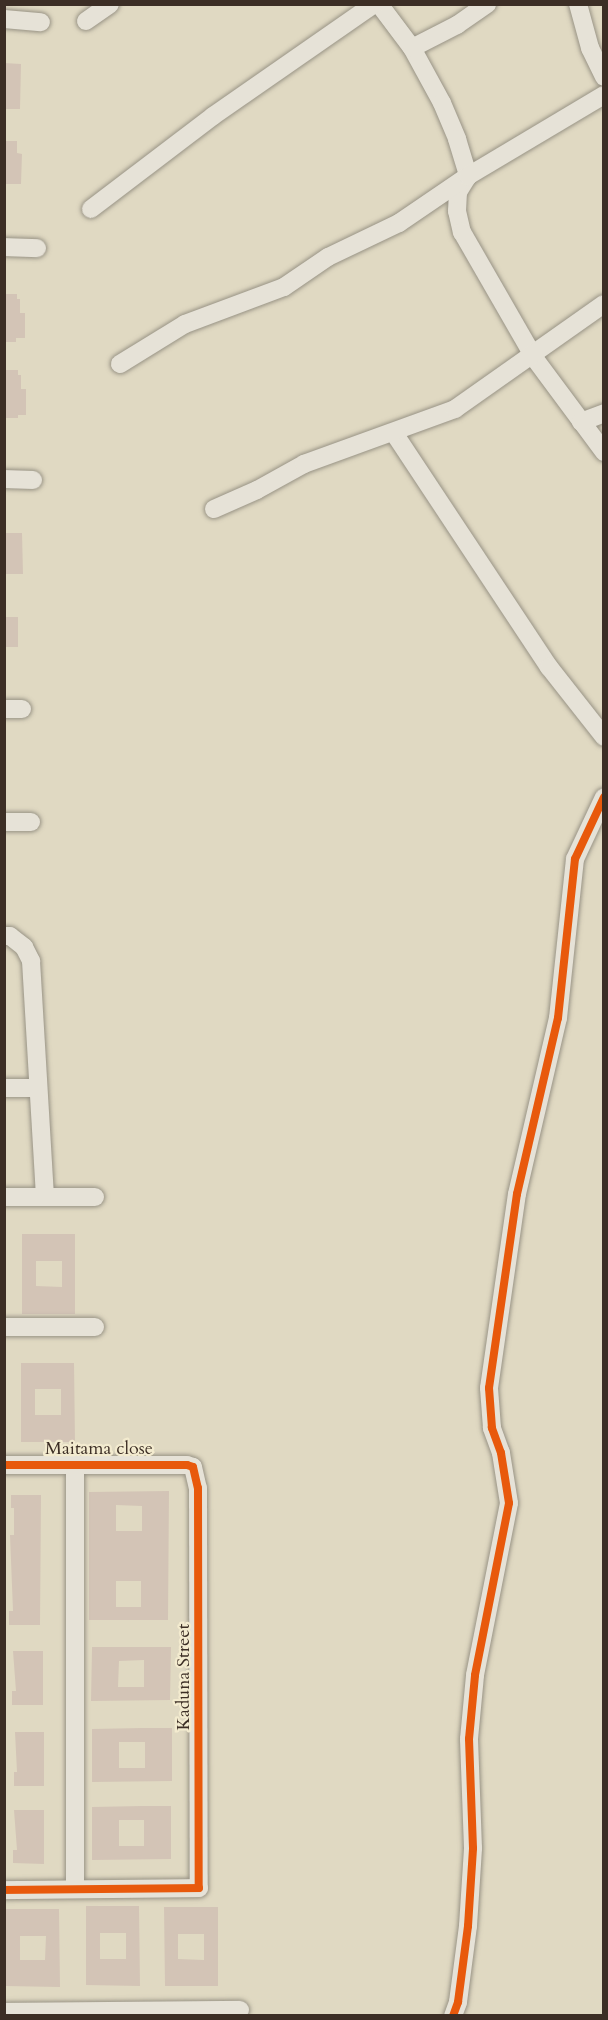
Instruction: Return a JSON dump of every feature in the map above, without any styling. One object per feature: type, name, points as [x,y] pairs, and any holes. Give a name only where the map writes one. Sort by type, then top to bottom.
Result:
[{"type":"street","points":[[87,21],[110,4]]},
{"type":"street","points":[[91,208],[213,116],[374,4]]},
{"type":"street","points":[[379,4],[412,48],[442,103],[457,139],[468,176],[458,192],[457,211],[462,232],[531,353],[603,452]]},
{"type":"street","points":[[412,48],[457,25],[487,4]]},
{"type":"street","points":[[578,4],[590,48],[603,77]]},
{"type":"street","points":[[4,19],[41,22]]},
{"type":"street","points":[[120,364],[185,324],[284,288],[328,257],[399,223],[468,176],[603,95]]},
{"type":"street","points":[[4,247],[37,248]]},
{"type":"street","points":[[214,509],[257,490],[304,464],[455,409],[603,304]]},
{"type":"street","points":[[581,422],[603,413]]},
{"type":"street","points":[[394,433],[549,667],[603,737]]},
{"type":"street","points":[[4,479],[33,480]]},
{"type":"street","points":[[453,2016],[459,1991],[471,1892],[473,1848],[469,1739],[475,1675],[509,1503],[501,1453],[492,1428],[489,1388],[517,1194],[558,1018],[575,859],[603,796]]},
{"type":"street","points":[[4,822],[31,822]]},
{"type":"street","points":[[4,936],[10,936],[24,947],[31,961],[45,1197]]},
{"type":"street","points":[[4,1088],[37,1088]]},
{"type":"street","points":[[4,1197],[95,1197]]},
{"type":"street","points":[[4,1327],[95,1327]]},
{"type":"street","name":"Maitama close","points":[[75,1464],[75,1889]]},
{"type":"street","name":"Maitama close","points":[[4,1465],[187,1465],[193,1467]]},
{"type":"street","name":"Kaduna Street","points":[[75,1889],[199,1888],[198,1488],[193,1467]]},
{"type":"street","points":[[4,1890],[75,1889]]},
{"type":"street","points":[[4,2012],[240,2010]]},
{"type":"building","points":[[4,63],[21,64],[20,109],[4,109]]},
{"type":"building","points":[[4,141],[17,141],[17,153],[22,154],[21,184],[4,184]]},
{"type":"building","points":[[4,294],[17,294],[17,299],[20,299],[20,313],[25,313],[25,338],[16,338],[16,342],[4,342]]},
{"type":"building","points":[[4,370],[18,370],[18,375],[21,375],[21,389],[26,389],[26,415],[18,415],[18,418],[4,418]]},
{"type":"building","points":[[4,533],[22,533],[23,574],[4,574]]},
{"type":"building","points":[[4,617],[18,617],[18,647],[4,647]]},
{"type":"building","points":[[22,1234],[75,1234],[75,1314],[22,1314]],"holes":[[[36,1261],[62,1261],[62,1287],[36,1286]]]},
{"type":"building","points":[[21,1363],[74,1363],[75,1442],[21,1442]],"holes":[[[35,1389],[61,1389],[61,1415],[35,1415]]]},
{"type":"building","points":[[169,1491],[168,1620],[89,1620],[89,1492]],"holes":[[[116,1505],[142,1506],[142,1531],[116,1531]],[[116,1581],[141,1581],[141,1607],[116,1607]]]},
{"type":"building","points":[[11,1495],[41,1495],[40,1625],[9,1625],[9,1611],[13,1611],[10,1535],[14,1535],[14,1508],[11,1508]]},
{"type":"building","points":[[92,1647],[171,1647],[170,1700],[91,1701]],"holes":[[[144,1660],[144,1687],[118,1687],[119,1661]]]},
{"type":"building","points":[[13,1651],[43,1651],[43,1705],[12,1705],[12,1691],[16,1691]]},
{"type":"building","points":[[172,1728],[172,1781],[92,1782],[92,1729]],"holes":[[[119,1742],[145,1742],[145,1768],[119,1768]]]},
{"type":"building","points":[[15,1732],[44,1732],[44,1786],[14,1786],[14,1772],[17,1772]]},
{"type":"building","points":[[171,1806],[171,1859],[92,1860],[92,1807]],"holes":[[[119,1820],[144,1820],[144,1846],[119,1846]]]},
{"type":"building","points":[[14,1810],[44,1810],[44,1864],[13,1863],[13,1850],[17,1850]]},
{"type":"building","points":[[86,1906],[139,1906],[140,1986],[86,1985]],"holes":[[[100,1933],[126,1933],[126,1959],[100,1959]]]},
{"type":"building","points":[[164,1907],[218,1907],[218,1986],[165,1986]],"holes":[[[178,1934],[204,1934],[204,1960],[178,1959]]]},
{"type":"building","points":[[6,1909],[59,1909],[60,1987],[6,1986]],"holes":[[[20,1936],[46,1936],[45,1960],[20,1960]]]},
{"type":"cycle path","points":[[453,2016],[458,2002],[468,1926],[473,1848],[469,1739],[475,1675],[509,1503],[501,1453],[492,1428],[489,1388],[517,1194],[558,1018],[575,859],[604,797]]},
{"type":"cycle path","points":[[4,1465],[187,1465],[193,1467],[198,1488],[199,1888],[4,1890]]}]
